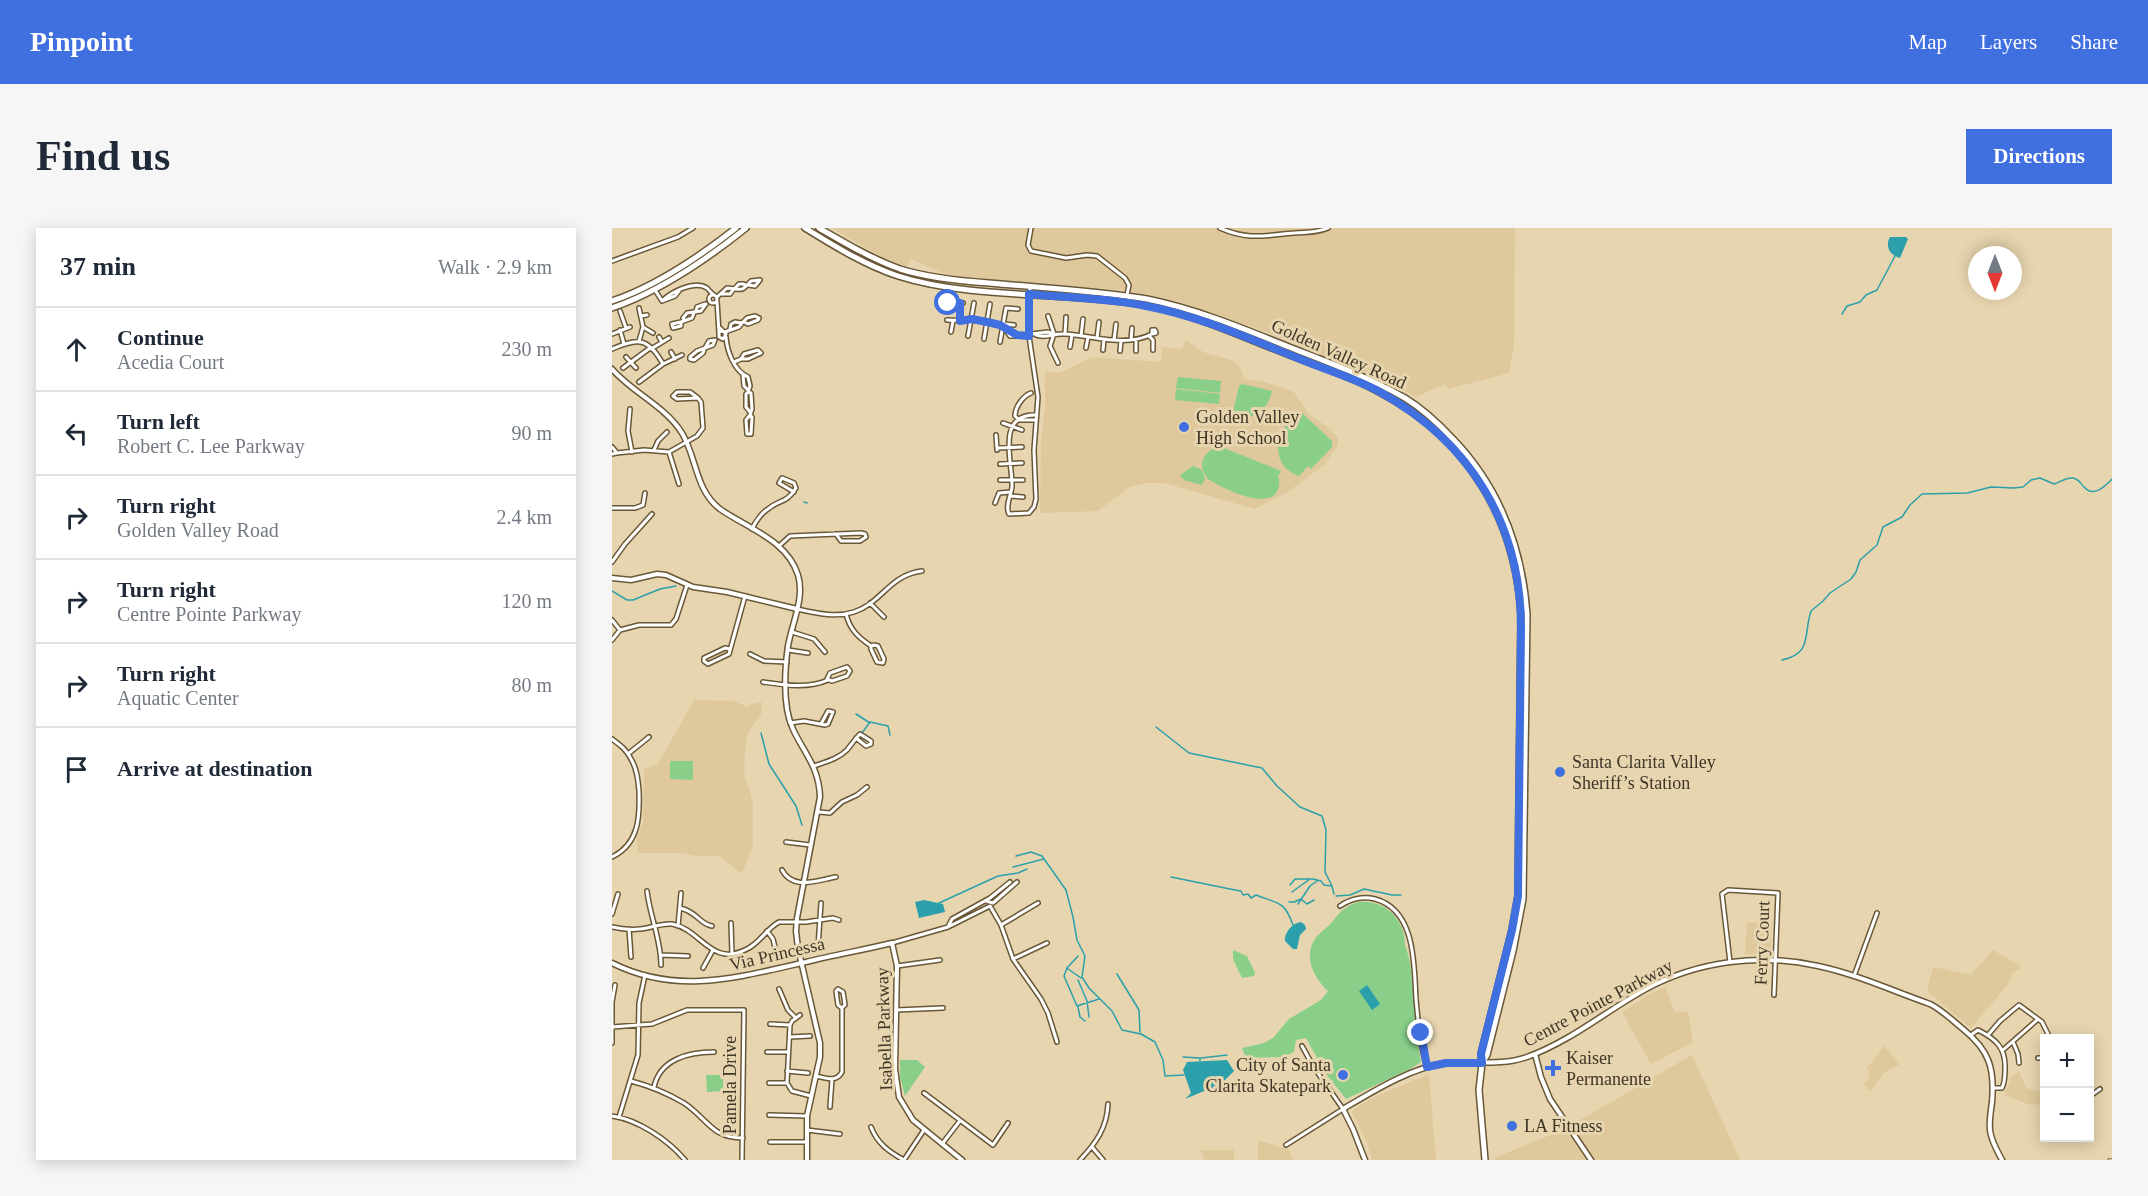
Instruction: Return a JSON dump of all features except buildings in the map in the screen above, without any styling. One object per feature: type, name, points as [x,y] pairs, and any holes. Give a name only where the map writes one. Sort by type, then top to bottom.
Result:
[{"type":"main road","points":[[612,302],[687,263],[736,228]]},
{"type":"main road","points":[[612,308],[654,289],[719,250],[746,228]]},
{"type":"main road","name":"Golden Valley Road","points":[[805,228],[897,275],[952,287],[1146,305],[1219,327],[1377,391],[1410,410],[1448,442],[1474,473],[1490,498],[1510,546],[1520,595],[1521,628],[1518,896],[1512,930],[1481,1054],[1479,1090],[1485,1160]]},
{"type":"main road","name":"Golden Valley Road","points":[[819,228],[876,259],[900,269],[952,280],[1127,297],[1183,307],[1220,320],[1380,384],[1406,399],[1437,422],[1478,468],[1496,495],[1506,516],[1519,560],[1527,614],[1522,912],[1487,1055],[1482,1063]]},
{"type":"street","points":[[684,228],[687,232]]},
{"type":"street","points":[[612,261],[678,237],[693,228]]},
{"type":"street","points":[[1031,228],[1028,245],[1031,251],[1066,258],[1098,256],[1125,278],[1128,285],[1127,297]]},
{"type":"street","points":[[1220,228],[1249,236],[1265,237],[1320,232],[1328,228]]},
{"type":"street","points":[[654,289],[662,301],[685,288],[701,286],[712,299],[717,309],[718,327],[733,362],[743,375],[744,386],[748,391],[746,407],[752,417],[752,434],[747,434],[746,420],[750,414]]},
{"type":"street","points":[[683,321],[692,318],[697,307],[722,294],[730,294],[734,290],[742,290],[747,286]]},
{"type":"street","points":[[1030,287],[1029,336],[1038,397],[1034,450],[1036,499],[1034,507],[1026,514],[1009,514],[1007,510],[1012,480],[1008,448],[1012,428],[1019,420],[1036,417]]},
{"type":"street","points":[[948,303],[961,303],[960,321]]},
{"type":"street","points":[[968,336],[974,303]]},
{"type":"street","points":[[984,339],[990,304]]},
{"type":"street","points":[[639,308],[643,327],[639,341]]},
{"type":"street","points":[[1000,342],[1006,308],[1018,309]]},
{"type":"street","points":[[612,334],[628,328],[620,311]]},
{"type":"street","points":[[641,316],[647,315]]},
{"type":"street","points":[[1048,316],[1054,334],[1050,346],[1058,363]]},
{"type":"street","points":[[1065,334],[1066,317]]},
{"type":"street","points":[[947,320],[971,319],[1004,326],[1014,325]]},
{"type":"street","points":[[1081,336],[1083,319]]},
{"type":"street","points":[[951,332],[953,321]]},
{"type":"street","points":[[704,348],[697,351],[690,359],[694,360],[702,355],[709,341],[723,336],[730,329],[739,327],[743,322]]},
{"type":"street","points":[[1097,338],[1099,322]]},
{"type":"street","points":[[1114,340],[1116,324]]},
{"type":"street","points":[[1004,326],[1008,331],[1017,335],[1029,336],[1048,332],[1121,341],[1136,340],[1150,335],[1153,340],[1153,350]]},
{"type":"street","points":[[643,327],[653,333]]},
{"type":"street","points":[[1131,340],[1132,328]]},
{"type":"street","points":[[620,330],[624,344]]},
{"type":"street","points":[[1070,347],[1072,335]]},
{"type":"street","points":[[659,337],[662,342]]},
{"type":"street","points":[[1086,348],[1088,337]]},
{"type":"street","points":[[623,368],[669,338]]},
{"type":"street","points":[[1103,350],[1104,339]]},
{"type":"street","points":[[1136,340],[1136,351]]},
{"type":"street","points":[[612,349],[639,341],[651,349],[663,364]]},
{"type":"street","points":[[1120,351],[1121,341]]},
{"type":"street","points":[[733,362],[758,356],[760,351],[749,352],[741,359]]},
{"type":"street","points":[[671,352],[677,366]]},
{"type":"street","points":[[639,382],[663,364],[682,355]]},
{"type":"street","points":[[626,357],[636,368]]},
{"type":"street","points":[[612,369],[623,382],[651,402],[656,410],[664,413],[682,433],[706,494],[720,508],[779,546],[791,559],[798,576],[800,597],[788,650],[786,686],[790,723],[814,766],[820,786],[819,812],[796,922],[796,939],[819,1035],[820,1057],[807,1116],[807,1160]]},
{"type":"street","points":[[641,370],[652,381]]},
{"type":"street","points":[[612,454],[654,450],[659,453],[669,452],[698,436],[703,428],[701,402],[698,398],[690,392],[677,392],[674,396],[677,399],[698,398]]},
{"type":"street","points":[[1019,420],[1015,416],[1015,411],[1026,395],[1031,393]]},
{"type":"street","points":[[630,410],[628,431],[632,452]]},
{"type":"street","points":[[1003,423],[1022,430]]},
{"type":"street","points":[[654,450],[658,441],[668,432]]},
{"type":"street","points":[[996,435],[998,449],[1022,447]]},
{"type":"street","points":[[612,447],[617,453]]},
{"type":"street","points":[[669,452],[679,484]]},
{"type":"street","points":[[1000,464],[1022,463]]},
{"type":"street","points":[[752,529],[765,511],[789,499],[794,492],[796,486],[794,483],[782,478],[779,483],[794,492]]},
{"type":"street","points":[[1000,480],[1023,480]]},
{"type":"street","points":[[612,508],[635,508],[643,505],[645,493]]},
{"type":"street","points":[[995,503],[999,493],[1023,496]]},
{"type":"street","points":[[612,562],[652,514]]},
{"type":"street","points":[[779,546],[790,536],[836,534],[865,534],[866,537],[860,541],[841,541],[836,534]]},
{"type":"street","points":[[612,578],[631,580],[657,574],[674,578],[687,585],[825,615],[846,614],[864,608],[902,576],[922,571]]},
{"type":"street","points":[[612,640],[620,630],[639,625],[671,625],[676,619],[687,585]]},
{"type":"street","points":[[730,650],[725,648],[704,658],[704,661],[708,664],[728,654],[734,643],[745,596]]},
{"type":"street","points":[[870,603],[884,617]]},
{"type":"street","points":[[846,614],[855,635],[871,646],[878,646],[884,659],[883,663],[877,662],[871,646]]},
{"type":"street","points":[[612,620],[620,630]]},
{"type":"street","points":[[792,632],[814,639],[825,652]]},
{"type":"street","points":[[788,650],[808,653]]},
{"type":"street","points":[[750,654],[764,661],[787,662]]},
{"type":"street","points":[[763,682],[786,686],[819,683],[848,676],[850,670],[847,667],[830,673],[828,680]]},
{"type":"street","points":[[790,723],[804,721],[821,724],[828,724],[833,712],[828,711],[821,724]]},
{"type":"street","points":[[814,766],[838,757],[856,738],[863,734],[871,741],[871,744],[866,746],[856,738]]},
{"type":"street","points":[[628,754],[649,737]]},
{"type":"street","points":[[612,739],[628,754],[636,770],[639,823],[629,844],[612,856]]},
{"type":"street","points":[[819,812],[825,814],[834,810],[842,802],[858,795],[867,787]]},
{"type":"street","points":[[786,842],[812,845]]},
{"type":"street","points":[[782,870],[790,880],[804,883],[817,883],[836,877]]},
{"type":"street","name":"Via Princessa","points":[[948,927],[954,918],[986,901],[1010,882]]},
{"type":"street","name":"Via Princessa","points":[[986,901],[993,903],[1017,882]]},
{"type":"street","name":"Ferry Court","points":[[1730,962],[1722,894],[1728,890],[1778,893],[1774,995]]},
{"type":"street","points":[[647,891],[661,955],[661,965]]},
{"type":"street","points":[[678,926],[681,893]]},
{"type":"street","points":[[612,894],[618,895],[612,914]]},
{"type":"street","points":[[1340,906],[1355,899],[1375,899],[1389,905],[1402,920],[1413,956],[1427,1067]]},
{"type":"street","points":[[818,947],[822,903]]},
{"type":"street","points":[[1038,903],[1001,925],[1013,959],[1048,1013],[1057,1042]]},
{"type":"street","name":"Via Princessa","points":[[612,963],[645,975],[673,981],[715,981],[743,977],[892,943],[948,927],[990,906],[1001,925]]},
{"type":"street","points":[[680,908],[693,912],[705,924],[712,926]]},
{"type":"street","points":[[1854,976],[1877,913]]},
{"type":"street","points":[[612,927],[629,929],[666,924],[678,926],[713,950],[732,954],[754,945],[779,922],[806,922],[833,918],[839,921]]},
{"type":"street","points":[[731,923],[732,954]]},
{"type":"street","points":[[629,929],[631,957]]},
{"type":"street","points":[[767,931],[773,939],[777,956]]},
{"type":"street","name":"Isabella Parkway","points":[[892,943],[897,966],[896,1088],[903,1107],[924,1130],[962,1160]]},
{"type":"street","points":[[1013,959],[1047,943]]},
{"type":"street","points":[[703,968],[713,950]]},
{"type":"street","points":[[661,955],[688,956]]},
{"type":"street","points":[[897,966],[940,960]]},
{"type":"street","name":"Centre Pointe Parkway","points":[[1286,1144],[1368,1094],[1427,1067],[1446,1063],[1507,1062],[1535,1054],[1571,1037],[1637,994],[1659,983],[1694,970],[1730,962],[1775,960],[1819,966],[1854,976],[1935,1006],[1971,1035],[1980,1044],[1989,1060],[1992,1072],[1990,1129],[1992,1140],[2002,1160]]},
{"type":"street","points":[[619,1117],[638,1055],[639,1003],[645,975]]},
{"type":"street","points":[[612,1043],[612,1002],[615,985]]},
{"type":"street","points":[[779,989],[788,1010],[795,1017]]},
{"type":"street","points":[[816,1076],[832,1079],[842,1072],[842,1008],[845,1005],[843,992],[839,989],[836,993],[838,1006],[842,1008]]},
{"type":"street","points":[[1988,1035],[2019,1005],[2045,1026],[2048,1034]]},
{"type":"street","points":[[896,1010],[944,1008]]},
{"type":"street","name":"Pamela Drive","points":[[638,1024],[652,1024],[687,1010],[744,1010],[742,1160]]},
{"type":"street","points":[[800,1015],[795,1017],[790,1025],[787,1083],[792,1091],[811,1096]]},
{"type":"street","points":[[2003,1050],[2037,1020]]},
{"type":"street","points":[[613,1027],[638,1024]]},
{"type":"street","points":[[770,1024],[790,1025]]},
{"type":"street","points":[[1971,1035],[1978,1030],[1995,1040],[2003,1050],[2004,1085],[2002,1088],[1993,1088]]},
{"type":"street","points":[[790,1037],[810,1036]]},
{"type":"street","points":[[2013,1042],[2019,1063]]},
{"type":"street","points":[[1302,1046],[1343,1109],[1365,1160]]},
{"type":"street","points":[[654,1087],[665,1067],[680,1057],[699,1052],[714,1052]]},
{"type":"street","points":[[767,1052],[788,1052]]},
{"type":"street","points":[[1535,1054],[1540,1077],[1550,1099],[1592,1160]]},
{"type":"street","points":[[787,1071],[808,1073]]},
{"type":"street","points":[[830,1107],[832,1079]]},
{"type":"street","points":[[631,1081],[654,1087],[685,1104],[717,1132],[731,1138],[744,1138]]},
{"type":"street","points":[[769,1083],[787,1083]]},
{"type":"street","points":[[2094,1093],[2100,1089]]},
{"type":"street","points":[[924,1093],[993,1144],[1008,1124]]},
{"type":"street","points":[[1080,1160],[1104,1129],[1108,1104]]},
{"type":"street","points":[[769,1115],[807,1116]]},
{"type":"street","points":[[612,1116],[649,1131],[685,1160]]},
{"type":"street","points":[[942,1144],[959,1121]]},
{"type":"street","points":[[871,1127],[882,1145],[904,1160],[924,1130]]},
{"type":"street","points":[[807,1130],[840,1134]]},
{"type":"street","points":[[770,1142],[807,1142]]},
{"type":"street","points":[[1092,1147],[1102,1160]]},
{"type":"shaded area","points":[[831,228],[1515,228],[1514,346],[1509,373],[1448,389],[1445,384],[1416,397],[1383,379],[1258,329],[1174,300],[1122,290],[965,278],[947,275],[911,259],[907,267],[882,257]]},
{"type":"shaded area","name":"Golden Valley High School","points":[[1186,340],[1203,352],[1234,361],[1241,369],[1244,379],[1265,382],[1294,392],[1307,412],[1338,438],[1338,445],[1324,465],[1289,491],[1255,509],[1164,483],[1147,483],[1129,487],[1098,511],[1040,513],[1045,372],[1060,373],[1092,357],[1161,362],[1162,347],[1182,349]]},
{"type":"shaded area","points":[[694,700],[734,701],[747,707],[762,702],[761,715],[748,733],[746,743],[744,769],[753,805],[753,845],[742,874],[719,856],[638,853],[637,838],[643,823],[644,769],[658,764]]},
{"type":"shaded area","points":[[1747,922],[1772,923],[1771,952],[1768,955],[1745,954]]},
{"type":"shaded area","points":[[1993,950],[2020,966],[2020,969],[2012,974],[2008,984],[1971,1028],[1927,991],[1933,967],[1971,975]]},
{"type":"shaded area","points":[[1665,987],[1675,1013],[1688,1011],[1693,1042],[1651,1064],[1622,1012]]},
{"type":"shaded area","points":[[1884,1046],[1900,1064],[1884,1073],[1870,1092],[1864,1084],[1870,1076],[1867,1068]]},
{"type":"shaded area","points":[[1692,1055],[1740,1160],[1494,1160],[1494,1158],[1563,1130]]},
{"type":"shaded area","points":[[2019,1072],[2026,1088],[2040,1092],[2040,1104],[2030,1105],[2005,1095],[2012,1076]]},
{"type":"shaded area","points":[[1429,1074],[1436,1160],[1372,1160],[1367,1143],[1352,1112],[1372,1098]]},
{"type":"shaded area","points":[[1258,1140],[1289,1150],[1293,1160],[1258,1160]]},
{"type":"shaded area","points":[[1201,1150],[1234,1150],[1234,1160],[1204,1160]]},
{"type":"green space","points":[[1178,377],[1221,381],[1220,393],[1176,388]]},
{"type":"green space","points":[[1242,384],[1272,391],[1270,398],[1258,413],[1252,416],[1232,416],[1239,386]]},
{"type":"green space","points":[[1176,389],[1220,394],[1219,404],[1175,400]]},
{"type":"green space","points":[[1301,412],[1332,441],[1332,447],[1311,469],[1308,466],[1299,476],[1289,471],[1282,463],[1278,445],[1285,426]]},
{"type":"green space","points":[[1214,444],[1281,471],[1278,474],[1279,484],[1276,493],[1262,499],[1253,498],[1233,492],[1208,479],[1203,471],[1202,462],[1214,448]]},
{"type":"green space","points":[[1193,466],[1201,469],[1205,478],[1202,485],[1184,480],[1180,475]]},
{"type":"green space","points":[[670,761],[693,761],[693,780],[670,779]]},
{"type":"green space","points":[[1358,902],[1381,905],[1393,914],[1401,926],[1411,968],[1418,1032],[1416,1034],[1421,1062],[1346,1099],[1326,1074],[1306,1038],[1296,1040],[1294,1052],[1284,1057],[1246,1058],[1242,1048],[1264,1043],[1273,1038],[1289,1019],[1321,1000],[1328,991],[1318,980],[1312,967],[1310,953],[1312,946],[1317,937],[1340,912]]},
{"type":"green space","points":[[1233,950],[1247,956],[1255,973],[1254,976],[1242,978],[1233,959]]},
{"type":"green space","points":[[900,1060],[917,1060],[925,1067],[905,1096],[900,1077]]},
{"type":"green space","points":[[706,1075],[723,1075],[723,1091],[707,1092]]},
{"type":"water","points":[[1890,237],[1908,239],[1900,258],[1889,250]]},
{"type":"water","points":[[924,900],[943,904],[945,912],[919,918],[915,902]]},
{"type":"water","points":[[1301,922],[1306,929],[1300,935],[1297,949],[1293,949],[1285,941],[1286,935],[1292,926]]},
{"type":"water","points":[[1367,985],[1380,1004],[1372,1010],[1359,991]]},
{"type":"water","points":[[1227,1060],[1234,1071],[1221,1084],[1185,1099],[1191,1093],[1183,1070],[1187,1062]]},
{"type":"waterway","points":[[1842,314],[1847,306],[1860,302],[1866,295],[1877,290],[1895,256]]},
{"type":"waterway","points":[[1782,660],[1792,657],[1803,648],[1811,611],[1830,593],[1851,579],[1860,560],[1877,545],[1883,527],[1902,517],[1910,505],[1922,494],[1967,493],[1991,487],[2023,487],[2031,480],[2040,478],[2054,484],[2073,478],[2088,490],[2095,491],[2103,488],[2112,479]]},
{"type":"waterway","points":[[612,591],[627,600],[633,600],[660,589],[676,586]]},
{"type":"waterway","points":[[856,714],[870,723]]},
{"type":"waterway","points":[[862,733],[870,722],[888,726],[890,735]]},
{"type":"waterway","points":[[1156,727],[1189,753],[1262,768],[1277,786],[1300,807],[1322,816],[1326,830],[1325,872],[1334,894]]},
{"type":"waterway","points":[[761,733],[769,764],[796,806],[802,825]]},
{"type":"waterway","points":[[1016,856],[1031,852],[1042,856],[1066,890],[1077,940],[1085,956],[1082,977],[1089,988],[1112,1011],[1122,1030],[1141,1034],[1155,1042],[1163,1060],[1165,1076],[1184,1075]]},
{"type":"waterway","points":[[1013,867],[1044,859]]},
{"type":"waterway","points":[[939,903],[998,876],[1027,869]]},
{"type":"waterway","points":[[1171,877],[1241,891],[1243,895],[1248,894],[1251,898],[1256,895],[1275,902],[1287,911],[1293,925]]},
{"type":"waterway","points":[[1290,885],[1295,879],[1313,879],[1321,881],[1324,885],[1332,886]]},
{"type":"waterway","points":[[1292,892],[1310,879]]},
{"type":"waterway","points":[[1298,904],[1310,886],[1317,881]]},
{"type":"waterway","points":[[1336,896],[1350,895],[1364,889],[1401,895]]},
{"type":"waterway","points":[[1289,902],[1301,899],[1307,904],[1314,900]]},
{"type":"waterway","points":[[1078,956],[1067,968],[1064,976],[1077,1006],[1099,999]]},
{"type":"waterway","points":[[1068,969],[1081,978]]},
{"type":"waterway","points":[[1117,974],[1139,1010],[1140,1032]]},
{"type":"waterway","points":[[1078,980],[1087,1001],[1089,1017]]},
{"type":"waterway","points":[[1078,1007],[1080,1017],[1085,1021]]},
{"type":"waterway","points":[[1201,1058],[1227,1055]]},
{"type":"waterway","points":[[1183,1057],[1200,1058],[1200,1061]]},
{"type":"place","name":"Golden Valley High School","points":[[1184,427]]},
{"type":"place","name":"Santa Clarita Valley Sheriff’s Station","points":[[1560,772]]},
{"type":"place","name":"Kaiser Permanente","points":[[1553,1068]]},
{"type":"place","name":"City of Santa Clarita Skatepark","points":[[1343,1075]]},
{"type":"place","name":"LA Fitness","points":[[1512,1126]]},
{"type":"route","points":[[948,303],[960,303],[960,321],[972,319],[1000,325],[1017,335],[1029,336],[1029,294],[1146,305],[1201,320],[1377,391],[1410,410],[1448,442],[1482,485],[1490,498],[1510,546],[1520,595],[1518,896],[1512,930],[1481,1054],[1482,1063],[1446,1063],[1427,1067],[1421,1033]]}]
